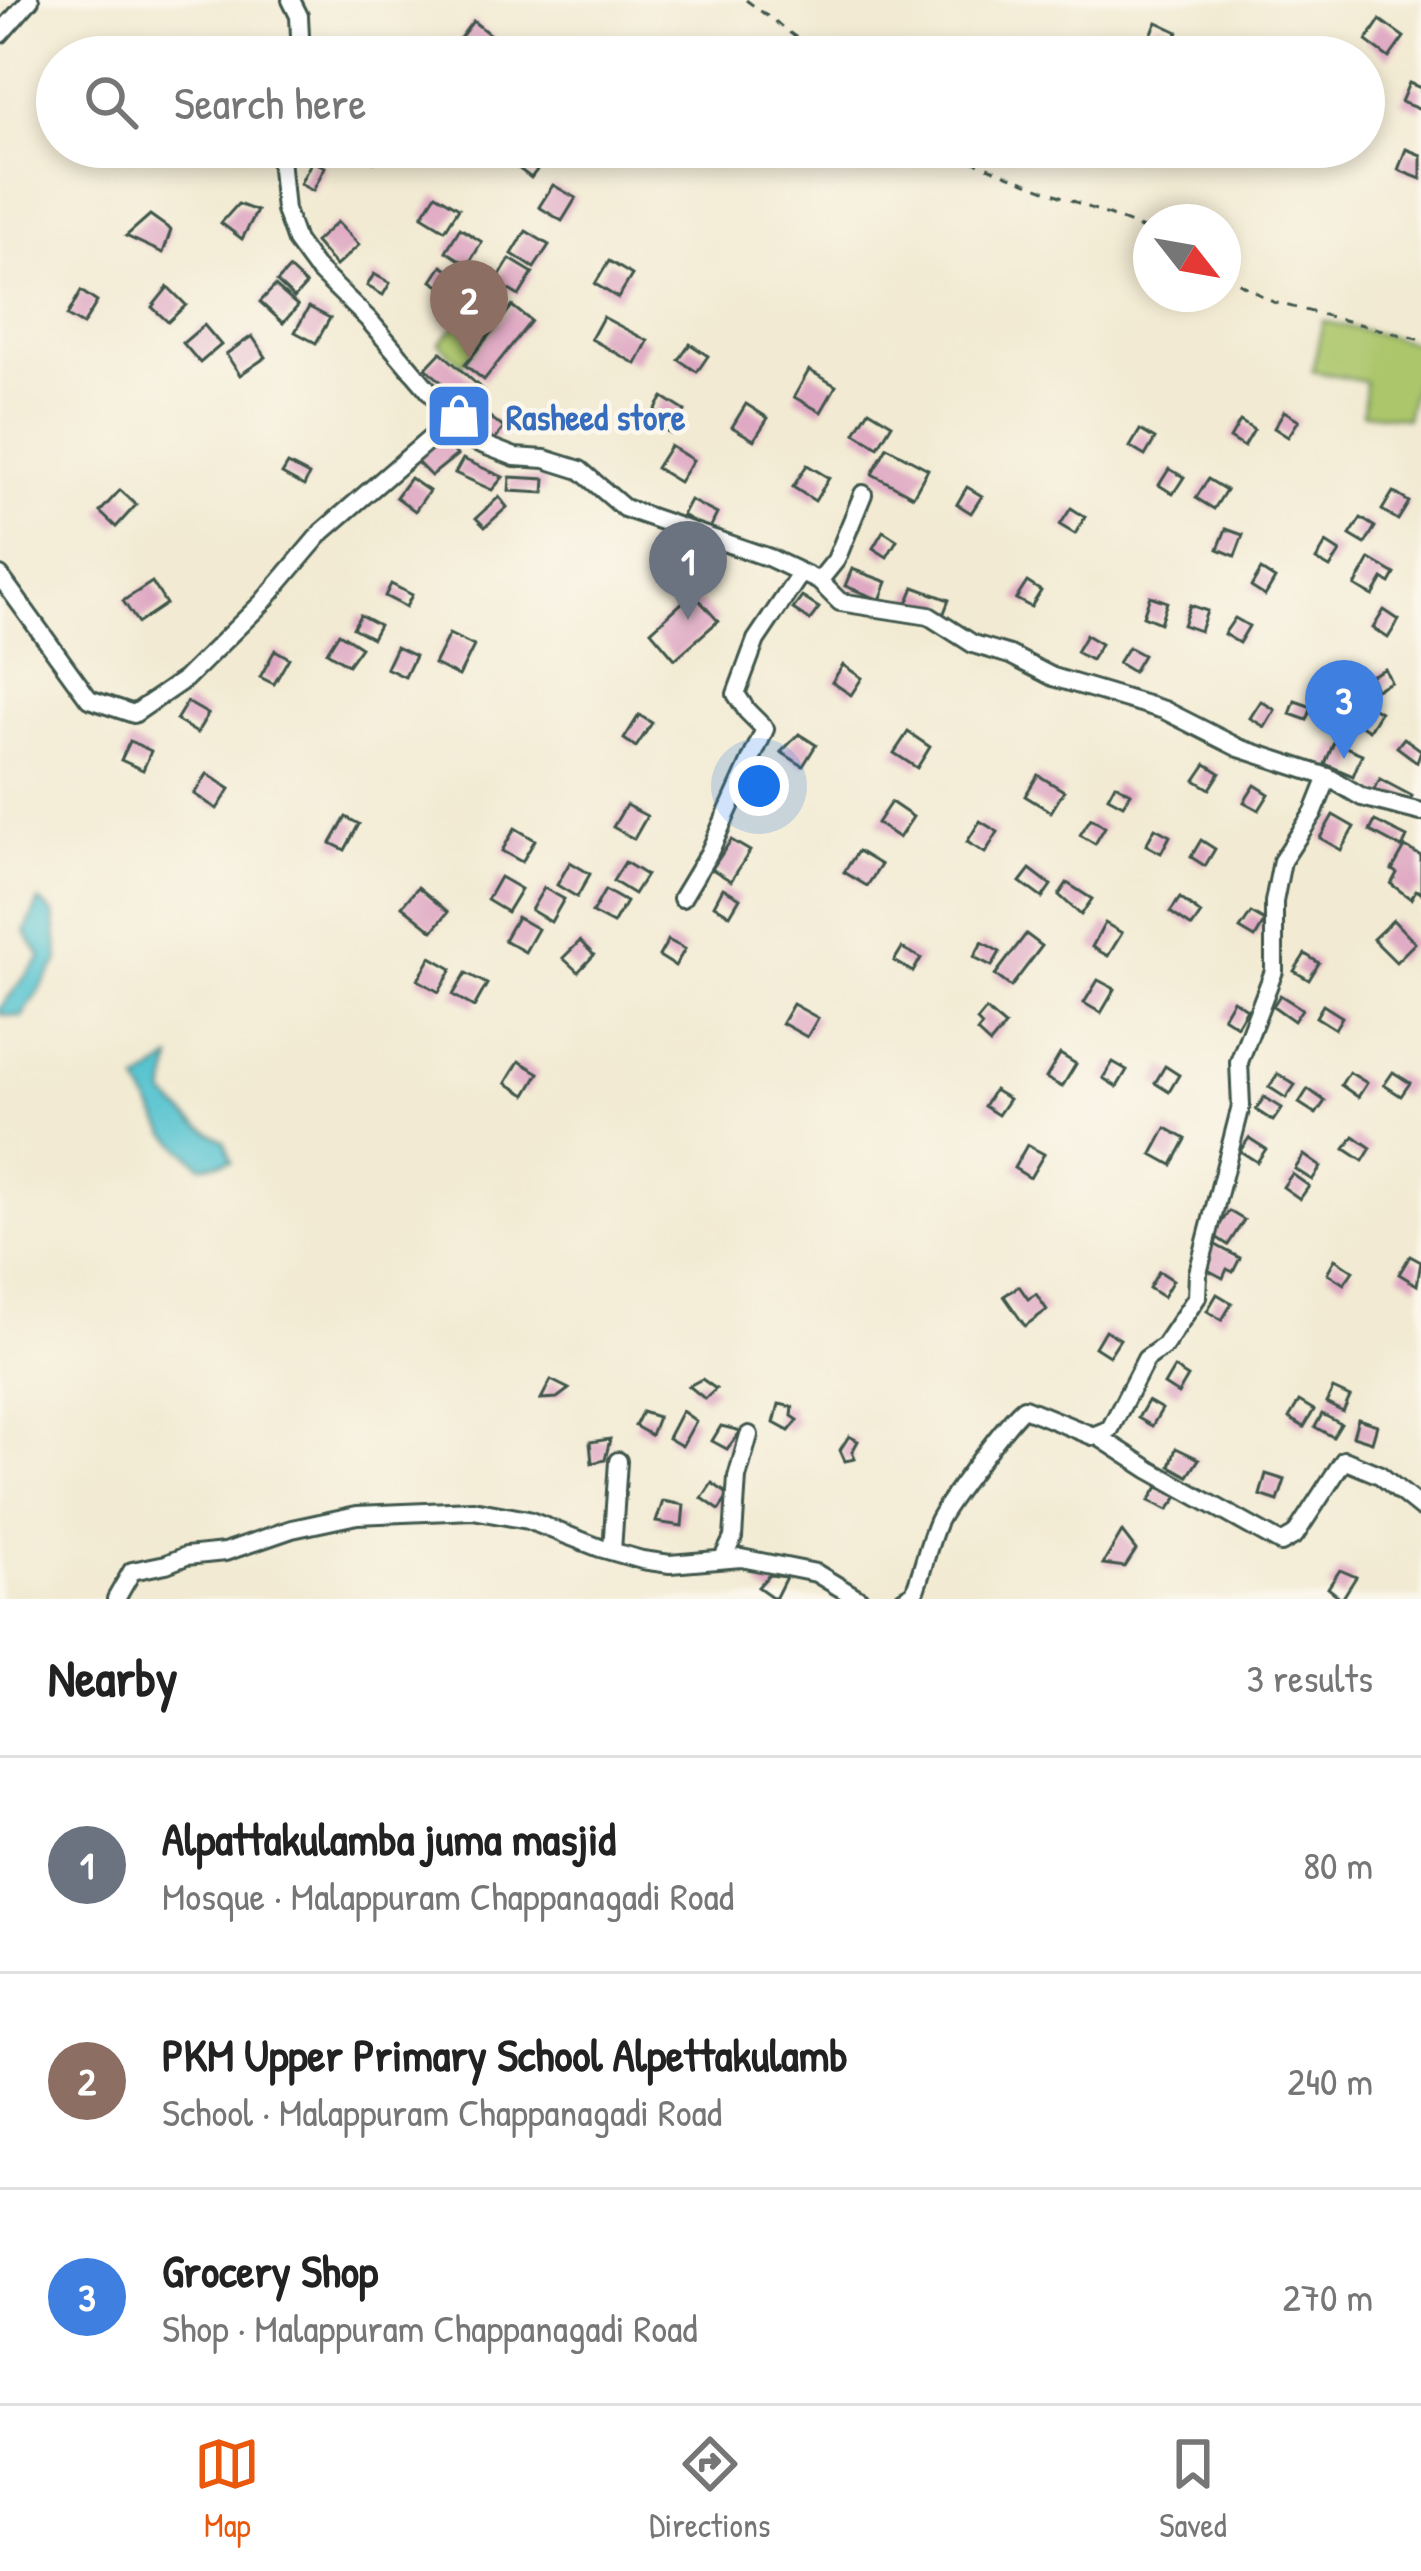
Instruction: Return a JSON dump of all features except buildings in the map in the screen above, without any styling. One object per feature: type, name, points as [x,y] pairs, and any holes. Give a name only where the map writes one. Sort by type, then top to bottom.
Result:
[{"type":"street","points":[[0,34],[30,0]]},
{"type":"street","points":[[291,0],[299,16],[300,36]]},
{"type":"street","points":[[281,168],[285,210],[296,241],[472,440],[515,457],[545,459],[580,470],[624,508],[717,538],[801,573],[818,581],[840,602],[929,616],[974,644],[1053,677],[1164,710],[1239,748],[1328,777],[1362,797],[1421,812]]},
{"type":"street","points":[[0,576],[89,699],[134,714],[185,680],[262,603],[322,532],[440,430],[455,424]]},
{"type":"street","points":[[818,581],[836,560],[863,494]]},
{"type":"street","points":[[682,898],[709,853],[765,729],[736,694],[756,640],[801,573]]},
{"type":"street","points":[[1096,1435],[1110,1430],[1146,1359],[1164,1346],[1197,1298],[1198,1273],[1240,1106],[1239,1062],[1274,971],[1274,902],[1282,861],[1314,812],[1328,777]]},
{"type":"street","points":[[904,1599],[914,1593],[940,1516],[1012,1415],[1024,1408],[1096,1435],[1281,1543],[1295,1535],[1344,1460],[1380,1475],[1421,1508]]},
{"type":"street","points":[[723,1558],[733,1538],[737,1477],[749,1435]]},
{"type":"street","points":[[612,1551],[618,1461]]},
{"type":"street","points":[[116,1599],[132,1571],[186,1556],[225,1552],[292,1529],[357,1515],[473,1510],[528,1520],[612,1551],[670,1564],[723,1558],[816,1573],[860,1599]]},
{"type":"path","points":[[746,0],[794,36]]},
{"type":"path","points":[[990,168],[1133,225]]},
{"type":"path","points":[[1241,284],[1274,302],[1421,340]]},
{"type":"green space","points":[[486,314],[496,322],[462,364],[439,343],[460,321],[475,328]]},
{"type":"green space","points":[[1323,321],[1421,344],[1421,375],[1417,374],[1406,418],[1363,413],[1365,382],[1312,371]]},
{"type":"water","points":[[39,901],[54,914],[59,960],[22,1017],[0,1014],[41,957],[25,932]]},
{"type":"water","points":[[172,1059],[165,1095],[193,1122],[224,1141],[232,1161],[201,1166],[166,1133],[138,1083]]},
{"type":"place","name":"PKM Upper Primary School Alpettakulamb","points":[[469,359]]},
{"type":"place","name":"Rasheed store","points":[[459,416]]},
{"type":"place","name":"Alpattakulamba juma masjid","points":[[688,620]]},
{"type":"place","name":"Grocery Shop","points":[[1344,759]]}]
